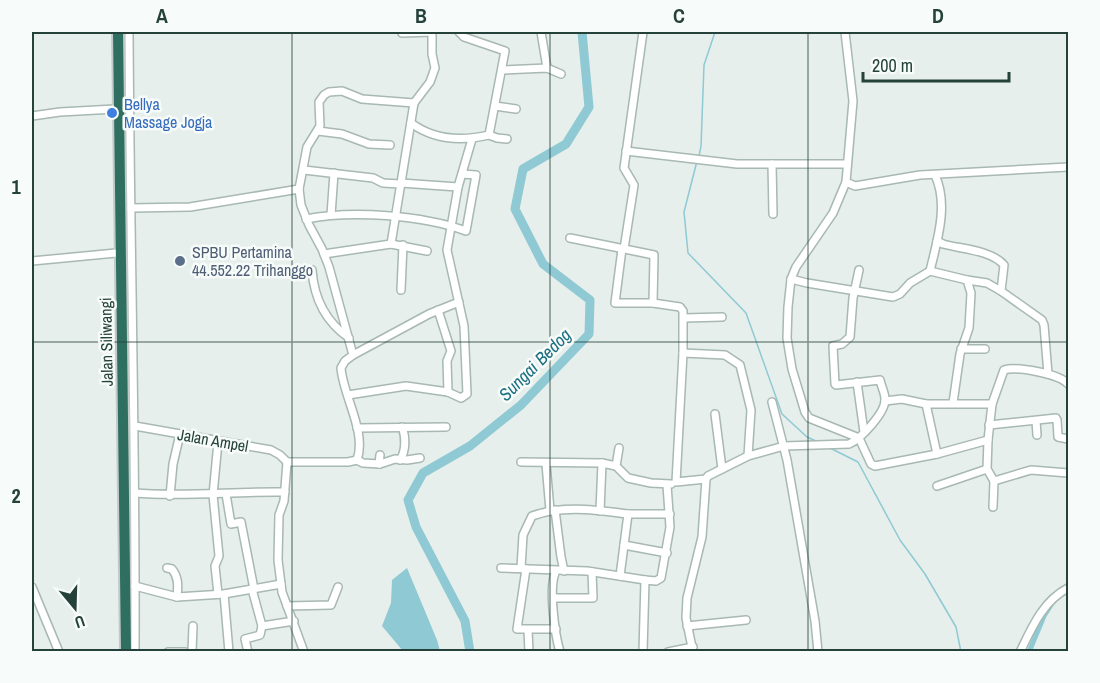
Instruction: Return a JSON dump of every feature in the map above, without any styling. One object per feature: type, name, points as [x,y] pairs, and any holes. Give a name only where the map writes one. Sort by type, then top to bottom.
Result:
[{"type":"highway","name":"Jalan Siliwangi","points":[[116,32],[128,487],[122,521],[127,543]]},
{"type":"highway","name":"Jalan Siliwangi","points":[[127,32],[128,651]]},
{"type":"street","points":[[116,32],[116,253],[135,586],[128,601]]},
{"type":"street","points":[[391,244],[414,103],[434,73],[432,32],[402,33]]},
{"type":"street","points":[[459,32],[464,37],[504,50],[489,135]]},
{"type":"street","points":[[541,32],[547,68]]},
{"type":"street","points":[[643,32],[624,168],[634,185],[615,303],[653,303],[680,307],[684,310],[676,482]]},
{"type":"street","points":[[845,32],[853,101],[846,182],[833,213],[796,267],[788,307],[787,338],[792,369],[805,412],[814,421],[859,438],[871,464],[875,466],[937,454],[988,440]]},
{"type":"street","points":[[502,70],[547,68],[561,74]]},
{"type":"street","points":[[353,355],[324,254],[301,205],[299,189],[309,142],[320,126],[319,102],[329,92],[342,91],[356,98],[414,103]]},
{"type":"street","points":[[495,106],[516,109]]},
{"type":"street","points":[[32,116],[115,109]]},
{"type":"street","points":[[411,123],[422,131],[437,135],[472,139],[489,135],[507,138]]},
{"type":"street","points":[[318,131],[342,134],[364,143],[390,145]]},
{"type":"street","points":[[348,395],[406,386],[448,392],[457,397],[466,395],[464,326],[448,255],[458,187],[472,139]]},
{"type":"street","points":[[626,151],[737,164],[847,164]]},
{"type":"street","points":[[772,164],[773,214]]},
{"type":"street","points":[[127,166],[131,208],[135,426],[128,487]]},
{"type":"street","points":[[846,182],[855,186],[920,175],[935,176],[1068,167]]},
{"type":"street","points":[[304,170],[375,178],[383,183],[458,187]]},
{"type":"street","points":[[331,215],[334,173]]},
{"type":"street","points":[[306,219],[331,215],[396,217],[452,226],[466,231],[476,175],[462,174]]},
{"type":"street","points":[[930,271],[942,205],[940,185],[935,176]]},
{"type":"street","points":[[131,208],[190,207],[299,189]]},
{"type":"street","points":[[570,238],[654,255],[653,303]]},
{"type":"street","points":[[937,241],[999,260],[1004,265],[1001,291]]},
{"type":"street","points":[[324,254],[391,244],[427,251]]},
{"type":"street","points":[[401,290],[403,245]]},
{"type":"street","points":[[32,261],[116,253]]},
{"type":"street","points":[[312,270],[315,292],[328,318],[335,328],[349,338]]},
{"type":"street","points":[[668,651],[693,649],[687,626],[687,598],[702,537],[706,479],[710,474],[748,456],[784,446],[849,444],[871,426],[885,401],[880,380],[836,385],[832,346],[842,344],[850,337],[860,270]]},
{"type":"street","points":[[793,280],[855,292],[896,296],[915,279],[930,271],[987,283],[1042,320],[1048,374]]},
{"type":"street","points":[[953,403],[961,349],[969,328],[971,293],[966,280]]},
{"type":"street","points":[[357,460],[357,428],[341,368],[345,361],[373,342],[459,302]]},
{"type":"street","points":[[438,310],[451,351],[447,361],[448,392]]},
{"type":"street","points":[[684,318],[722,317]]},
{"type":"street","points":[[961,349],[985,349]]},
{"type":"street","points":[[683,353],[725,355],[740,365],[750,410],[748,456]]},
{"type":"street","points":[[993,507],[994,482],[987,468],[988,440],[992,404],[1000,377],[1005,369],[1048,374],[1068,384]]},
{"type":"street","points":[[857,382],[864,432]]},
{"type":"street","points":[[885,401],[902,399],[926,404],[992,404]]},
{"type":"street","points":[[772,402],[784,446],[815,621],[818,651]]},
{"type":"street","points":[[926,404],[937,454]]},
{"type":"street","points":[[715,414],[722,469]]},
{"type":"street","points":[[989,425],[1056,418],[1058,437],[1068,439]]},
{"type":"street","points":[[1036,421],[1037,435]]},
{"type":"street","name":"Jalan Ampel","points":[[135,426],[271,450],[286,462]]},
{"type":"street","points":[[399,460],[404,448],[402,427]]},
{"type":"street","points":[[357,428],[446,427]]},
{"type":"street","points":[[170,496],[173,464],[180,434]]},
{"type":"street","points":[[218,442],[213,495],[219,556],[215,566],[230,651]]},
{"type":"street","points":[[616,466],[619,447]]},
{"type":"street","points":[[379,464],[380,455]]},
{"type":"street","points":[[304,651],[281,585],[278,560],[279,516],[285,492],[286,462],[357,460],[363,463],[379,464],[395,459],[420,458]]},
{"type":"street","points":[[521,462],[602,463],[616,466],[628,478],[667,485],[706,479]]},
{"type":"street","points":[[600,511],[602,463]]},
{"type":"street","points":[[546,464],[564,571]]},
{"type":"street","points":[[937,486],[987,468]]},
{"type":"street","points":[[994,482],[1031,470],[1068,473]]},
{"type":"street","points":[[501,568],[592,572],[659,580],[667,553],[670,514],[667,485]]},
{"type":"street","points":[[128,487],[170,496],[285,492]]},
{"type":"street","points":[[226,494],[231,524],[241,522],[262,626],[258,637],[245,639],[248,651]]},
{"type":"street","points":[[556,629],[519,630],[516,627],[523,569],[523,535],[531,517],[552,510],[576,509],[628,514],[670,514]]},
{"type":"street","points":[[620,576],[628,514]]},
{"type":"street","points":[[122,521],[128,601]]},
{"type":"street","points":[[624,545],[667,553]]},
{"type":"street","points":[[166,568],[174,571],[177,579],[177,597]]},
{"type":"street","points":[[556,571],[552,581],[560,651]]},
{"type":"street","points":[[554,598],[593,598],[592,572]]},
{"type":"street","points":[[643,651],[645,580]]},
{"type":"street","points":[[135,586],[177,597],[221,594],[281,585]]},
{"type":"street","points":[[32,587],[59,651]]},
{"type":"street","points":[[287,606],[331,605],[338,587]]},
{"type":"street","points":[[1020,651],[1048,602],[1068,588]]},
{"type":"street","points":[[687,626],[746,620]]},
{"type":"street","points":[[262,626],[294,621]]},
{"type":"street","points":[[192,651],[193,626]]},
{"type":"street","points":[[528,630],[529,651]]},
{"type":"street","points":[[168,651],[185,651]]},
{"type":"water","points":[[407,568],[440,651],[403,651],[382,626],[391,603],[392,580]]},
{"type":"waterway","name":"Sungai Bedog","points":[[470,652],[465,621],[416,527],[408,500],[423,473],[470,446],[521,405],[589,334],[590,300],[543,264],[515,209],[523,169],[566,144],[589,107],[582,32]]},
{"type":"waterway","points":[[699,156],[704,65],[715,32]]},
{"type":"waterway","points":[[697,161],[684,212],[688,253],[746,313],[782,414],[807,437],[818,442]]},
{"type":"waterway","points":[[828,447],[858,462],[900,540],[925,574],[956,627],[961,652]]},
{"type":"waterway","points":[[1029,652],[1051,605]]},
{"type":"place","name":"Bellya Massage Jogja","points":[[112,113]]},
{"type":"place","name":"SPBU Pertamina 44.552.22 Trihanggo","points":[[180,261]]}]
